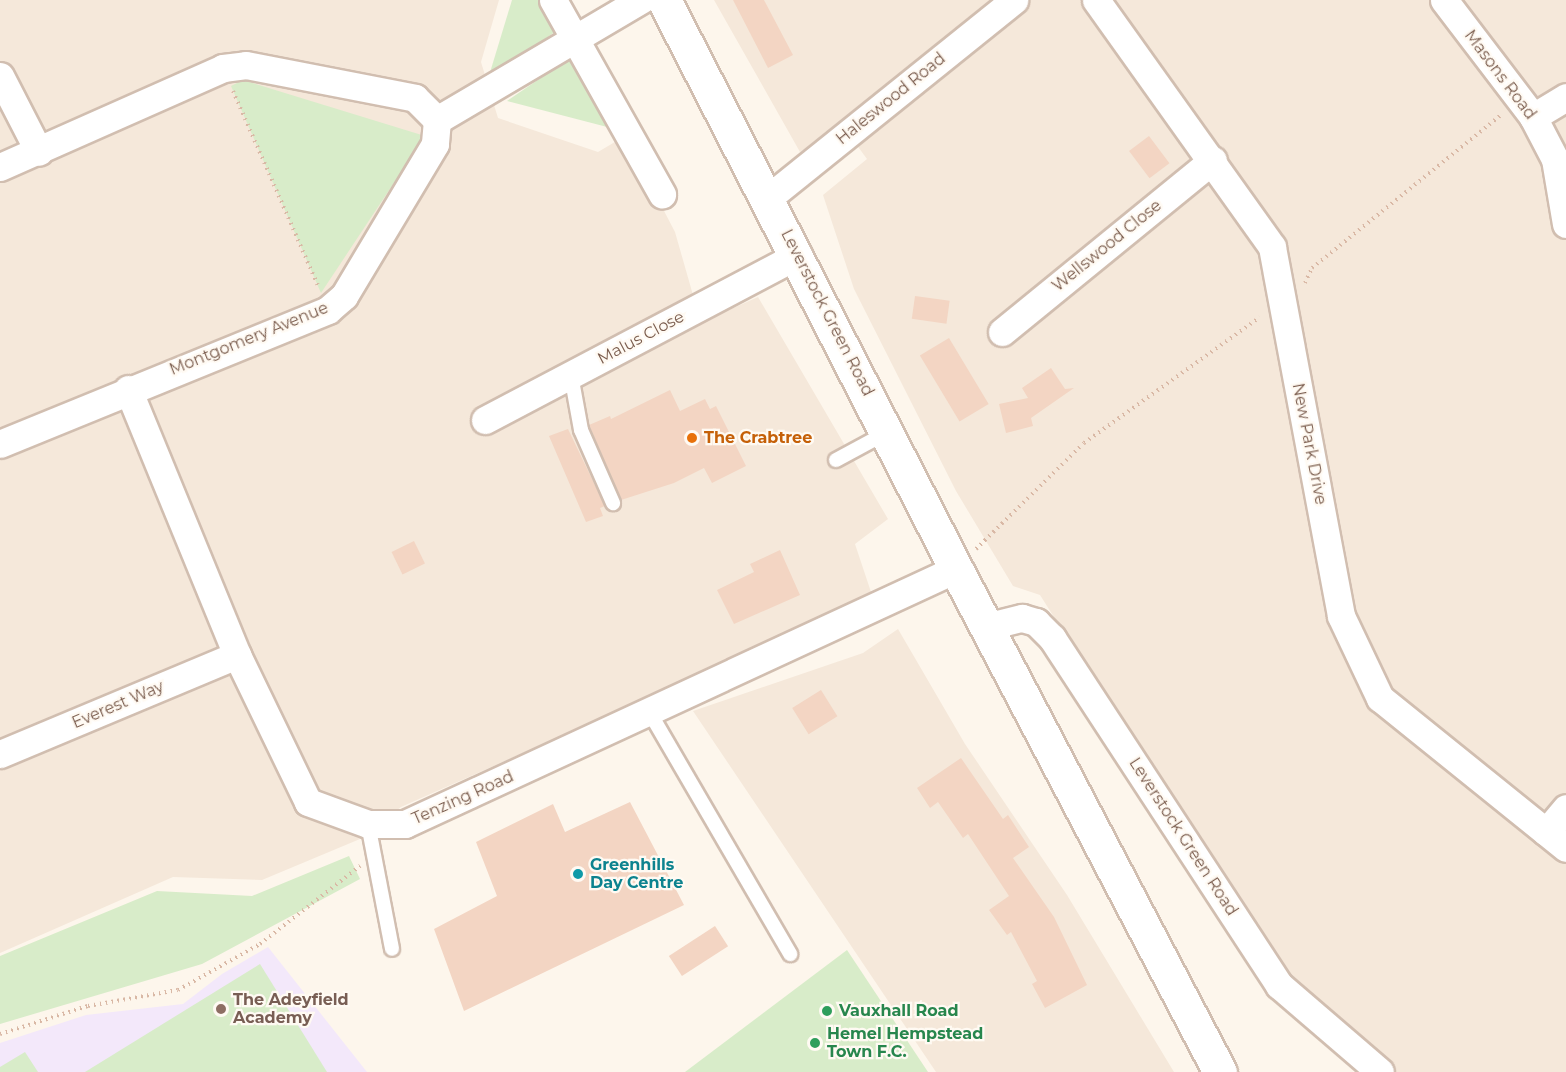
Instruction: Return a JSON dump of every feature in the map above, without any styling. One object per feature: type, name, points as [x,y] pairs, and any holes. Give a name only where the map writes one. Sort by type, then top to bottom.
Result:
[{"type":"street","points":[[552,0],[662,194]]},
{"type":"street","points":[[0,167],[39,152],[223,68],[246,64],[416,98],[437,120],[641,0]]},
{"type":"street","name":"Leverstock Green Road","points":[[664,0],[798,255],[956,569],[989,626],[1220,1072]]},
{"type":"street","name":"Haleswood Road","points":[[768,198],[1014,0]]},
{"type":"street","name":"New Park Drive","points":[[1096,0],[1213,160],[1272,248],[1341,616],[1380,698],[1556,840]]},
{"type":"street","name":"Masons Road","points":[[1444,0],[1527,109],[1555,159],[1566,224]]},
{"type":"street","points":[[0,76],[39,152]]},
{"type":"street","points":[[1527,109],[1566,97]]},
{"type":"street","name":"Montgomery Avenue","points":[[0,444],[128,389],[328,310],[344,296],[435,144],[437,120]]},
{"type":"street","name":"Wellswood Close","points":[[1002,332],[1213,160]]},
{"type":"street","name":"Malus Close","points":[[485,420],[798,255]]},
{"type":"street","name":"Tenzing Road","points":[[128,389],[237,655],[308,802],[368,824],[405,824],[650,713],[956,569]]},
{"type":"street","name":"Leverstock Green Road","points":[[989,626],[1022,618],[1036,622],[1052,638],[1279,985],[1380,1072]]},
{"type":"street","name":"Everest Way","points":[[0,754],[237,655]]},
{"type":"street","points":[[1556,840],[1566,808]]},
{"type":"lane","points":[[571,375],[581,430],[613,503]]},
{"type":"lane","points":[[836,460],[888,432]]},
{"type":"lane","points":[[650,713],[790,954]]},
{"type":"lane","points":[[368,824],[372,857],[393,949]]},
{"type":"path","points":[[223,68],[328,310]]},
{"type":"path","points":[[956,569],[1084,443],[1257,318],[1293,307],[1312,268],[1527,109]]},
{"type":"path","points":[[0,1034],[88,1006],[178,990],[260,944],[372,857]]},
{"type":"shaded area","points":[[0,0],[499,0],[481,62],[498,118],[598,152],[625,136],[675,232],[693,295],[666,315],[675,334],[758,297],[888,519],[855,544],[873,598],[401,807],[360,839],[262,880],[173,877],[0,953]]},
{"type":"shaded area","points":[[714,0],[1566,0],[1566,1072],[1386,1072],[1277,969],[1040,595],[1013,586],[956,491],[854,289],[823,195],[867,159],[842,125],[800,152]]},
{"type":"shaded area","points":[[898,629],[965,744],[1067,895],[1174,1072],[936,1072],[693,711],[863,653]]},
{"type":"shaded area","name":"The Adeyfield Academy","points":[[268,947],[367,1072],[0,1072],[0,1043],[86,1015],[183,1004],[222,974]]},
{"type":"green space","points":[[512,0],[544,0],[559,29],[488,79]]},
{"type":"green space","points":[[573,56],[611,128],[507,101]]},
{"type":"green space","points":[[243,80],[425,136],[321,293],[231,86]]},
{"type":"green space","points":[[349,856],[360,879],[202,964],[0,1024],[0,956],[157,891],[252,896]]},
{"type":"green space","name":"Vauxhall Road","points":[[847,950],[928,1072],[685,1072]]},
{"type":"green space","points":[[260,964],[327,1072],[85,1072]]},
{"type":"green space","points":[[25,1052],[38,1072],[0,1072],[0,1067]]},
{"type":"building","points":[[733,0],[764,0],[793,55],[768,68]]},
{"type":"building","points":[[1149,136],[1169,163],[1149,178],[1129,151]]},
{"type":"building","points":[[915,296],[950,301],[946,324],[912,319]]},
{"type":"building","points":[[949,338],[989,404],[960,422],[920,356]]},
{"type":"building","points":[[1051,368],[1065,389],[1074,388],[1031,418],[1033,426],[1006,433],[999,404],[1028,398],[1022,388]]},
{"type":"building","points":[[670,390],[680,411],[705,399],[710,409],[716,406],[746,466],[712,483],[704,468],[674,483],[621,500],[589,425],[610,416],[611,419]]},
{"type":"building","points":[[568,429],[605,506],[600,508],[603,516],[586,522],[549,436]]},
{"type":"building","points":[[414,541],[425,563],[402,574],[392,552]]},
{"type":"building","points":[[780,550],[800,595],[734,624],[717,590],[754,572],[750,564]]},
{"type":"building","points":[[821,690],[837,716],[809,734],[792,708]]},
{"type":"building","points":[[961,758],[1003,819],[1008,815],[1029,847],[1013,858],[1054,917],[1087,985],[1045,1008],[1032,984],[1037,981],[1011,932],[1007,935],[989,910],[1009,896],[968,834],[963,838],[938,802],[930,808],[917,788]]},
{"type":"building","name":"Greenhills Day Centre","points":[[630,802],[684,905],[464,1011],[434,929],[497,896],[476,842],[553,804],[565,832]]},
{"type":"building","points":[[715,926],[728,946],[682,976],[669,956]]},
{"type":"place","name":"The Crabtree","points":[[692,438]]},
{"type":"place","name":"Greenhills Day Centre","points":[[578,874]]},
{"type":"place","name":"The Adeyfield Academy","points":[[221,1009]]},
{"type":"place","name":"Vauxhall Road","points":[[827,1011]]},
{"type":"place","name":"Hemel Hempstead Town F.C.","points":[[815,1043]]}]
